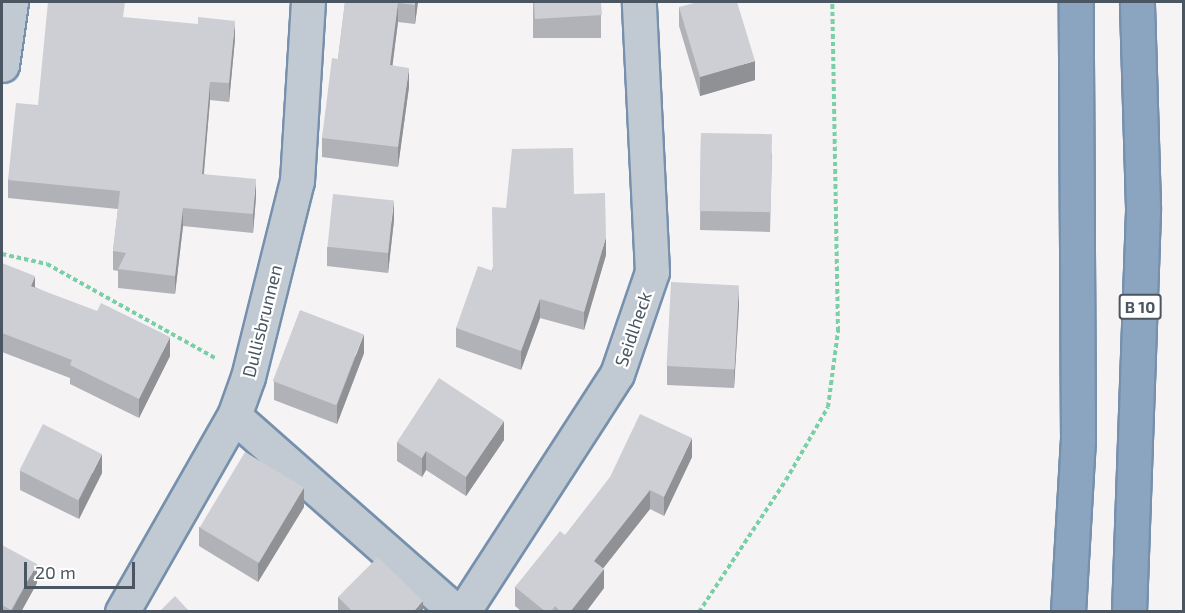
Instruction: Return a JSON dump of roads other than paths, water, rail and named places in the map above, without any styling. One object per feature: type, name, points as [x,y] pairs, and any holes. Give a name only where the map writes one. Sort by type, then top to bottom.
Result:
[{"type":"highway","points":[[1068,612],[1078,440],[1076,2]]},
{"type":"highway","name":"B 10","points":[[1130,612],[1143,207],[1137,2]]},
{"type":"street","points":[[2,65],[11,2]]},
{"type":"street","name":"Dullisbrunnen","points":[[122,612],[234,416],[248,376],[297,181],[308,2]]},
{"type":"street","name":"Seidlheck","points":[[463,612],[617,374],[652,272],[639,2]]},
{"type":"street","points":[[234,416],[456,612]]}]
